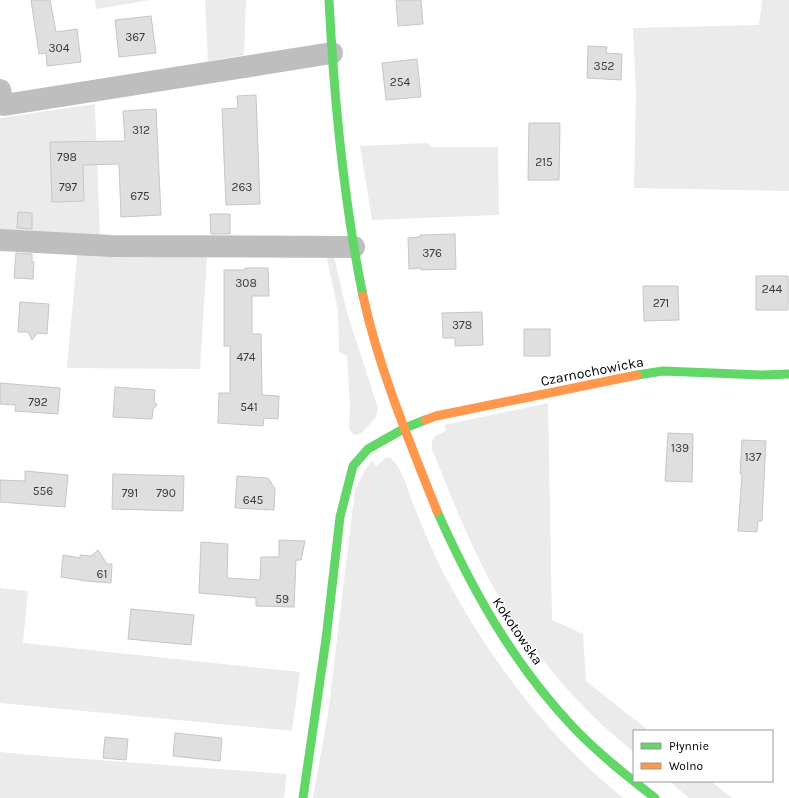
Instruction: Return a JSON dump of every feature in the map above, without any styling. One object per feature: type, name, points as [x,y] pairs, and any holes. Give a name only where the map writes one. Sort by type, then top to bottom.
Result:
[{"type":"street","name":"Kokotowska","points":[[329,0],[341,162],[347,212],[365,300],[378,346],[423,478],[444,528],[467,576],[491,619],[520,662],[552,702],[580,733],[633,781]]},
{"type":"street","points":[[0,90],[4,105],[332,53]]},
{"type":"street","points":[[0,240],[110,246],[354,247]]},
{"type":"street","name":"Czarnochowicka","points":[[303,798],[326,639],[340,517],[354,466],[368,449],[405,428],[445,414],[619,378],[663,372],[789,374]]},
{"type":"street","name":"Kokotowska","points":[[634,782],[655,798]]},
{"type":"shaded area","points":[[95,0],[150,0],[96,9]]},
{"type":"shaded area","points":[[205,0],[246,0],[244,55],[208,61]]},
{"type":"shaded area","points":[[762,0],[789,0],[789,191],[634,188],[636,92],[633,28],[759,25]]},
{"type":"shaded area","points":[[95,104],[100,236],[0,231],[0,118]]},
{"type":"shaded area","points":[[428,143],[431,147],[498,147],[499,215],[372,220],[360,146]]},
{"type":"shaded area","points":[[326,254],[334,256],[346,309],[378,408],[376,417],[361,434],[354,435],[349,429],[350,405],[347,356],[339,352],[338,311]]},
{"type":"shaded area","points":[[77,255],[207,256],[200,369],[67,368]]},
{"type":"shaded area","points":[[548,403],[552,620],[583,634],[586,681],[648,730],[633,730],[633,751],[601,724],[566,687],[532,647],[503,604],[472,545],[432,449],[432,442],[435,436],[446,431],[445,425]]},
{"type":"shaded area","points":[[386,458],[391,458],[399,468],[436,558],[481,638],[523,696],[546,724],[596,775],[623,798],[313,798],[328,714],[355,490],[372,460],[376,466]]},
{"type":"shaded area","points":[[0,588],[28,591],[23,643],[300,672],[292,731],[0,703]]},
{"type":"shaded area","points":[[0,752],[287,774],[284,798],[0,798]]},
{"type":"shaded area","points":[[670,782],[712,782],[732,798],[689,798]]},
{"type":"building","points":[[31,0],[50,0],[56,32],[77,29],[81,62],[47,66],[46,53],[39,54]]},
{"type":"building","points":[[396,0],[421,0],[423,24],[398,26]]},
{"type":"building","points":[[151,16],[156,53],[119,57],[115,20]]},
{"type":"building","points":[[588,46],[607,47],[606,53],[622,54],[621,80],[587,78]]},
{"type":"building","points":[[417,59],[421,97],[386,100],[382,63]]},
{"type":"building","points":[[256,95],[260,204],[226,205],[222,109],[238,108],[237,96]]},
{"type":"building","points":[[156,109],[161,215],[121,217],[119,164],[83,165],[84,201],[52,202],[50,142],[125,141],[123,111]]},
{"type":"building","points":[[529,123],[560,123],[559,180],[528,180]]},
{"type":"building","points":[[18,212],[32,213],[32,229],[17,228]]},
{"type":"building","points":[[210,214],[230,214],[230,234],[211,234]]},
{"type":"building","points":[[455,234],[456,269],[409,269],[408,238],[420,237],[420,235]]},
{"type":"building","points":[[16,253],[32,254],[32,262],[34,262],[33,279],[14,278]]},
{"type":"building","points":[[245,268],[268,268],[269,296],[252,296],[252,334],[261,334],[262,395],[279,396],[278,419],[264,418],[263,426],[218,423],[219,393],[230,393],[230,346],[224,346],[224,270],[245,270]]},
{"type":"building","points":[[756,276],[788,276],[788,310],[756,310]]},
{"type":"building","points":[[643,286],[678,286],[679,320],[644,321]]},
{"type":"building","points":[[20,302],[49,304],[47,334],[37,333],[32,340],[28,332],[18,332]]},
{"type":"building","points":[[482,312],[483,345],[455,346],[455,338],[443,338],[442,313]]},
{"type":"building","points":[[524,329],[550,329],[550,356],[524,356]]},
{"type":"building","points":[[0,383],[60,388],[58,414],[15,411],[16,405],[0,404]]},
{"type":"building","points":[[115,387],[155,390],[154,401],[157,405],[153,409],[152,419],[113,417]]},
{"type":"building","points":[[668,433],[693,434],[692,482],[665,481]]},
{"type":"building","points":[[742,440],[766,441],[762,521],[758,521],[757,532],[738,531],[742,474],[740,474]]},
{"type":"building","points":[[25,471],[68,475],[65,507],[0,502],[0,480],[25,481]]},
{"type":"building","points":[[113,474],[184,476],[183,511],[112,509]]},
{"type":"building","points":[[237,476],[268,478],[275,489],[274,510],[235,508]]},
{"type":"building","points":[[279,540],[305,541],[301,560],[296,560],[294,607],[256,606],[256,598],[199,593],[201,542],[228,544],[227,578],[260,580],[261,557],[279,557]]},
{"type":"building","points":[[98,550],[107,564],[112,564],[111,583],[61,577],[63,555],[80,558],[80,555],[91,556]]},
{"type":"building","points":[[131,609],[194,615],[191,645],[128,639]]},
{"type":"building","points":[[175,733],[222,738],[220,761],[173,756]]},
{"type":"building","points":[[105,737],[128,739],[126,760],[103,758]]},
{"type":"traffic: fast","points":[[329,0],[340,148],[350,222],[363,296]]},
{"type":"traffic: fast","points":[[637,375],[663,371],[761,375],[789,374]]},
{"type":"traffic: fast","points":[[303,798],[326,639],[340,517],[353,466],[368,449],[405,428],[425,420]]},
{"type":"traffic: fast","points":[[437,511],[480,598],[496,626],[532,679],[574,728],[593,747],[633,780]]},
{"type":"traffic: fast","points":[[635,782],[655,798]]},
{"type":"traffic: slow","points":[[363,296],[377,351],[386,378],[437,511]]},
{"type":"traffic: slow","points":[[425,420],[436,416],[637,375]]}]
